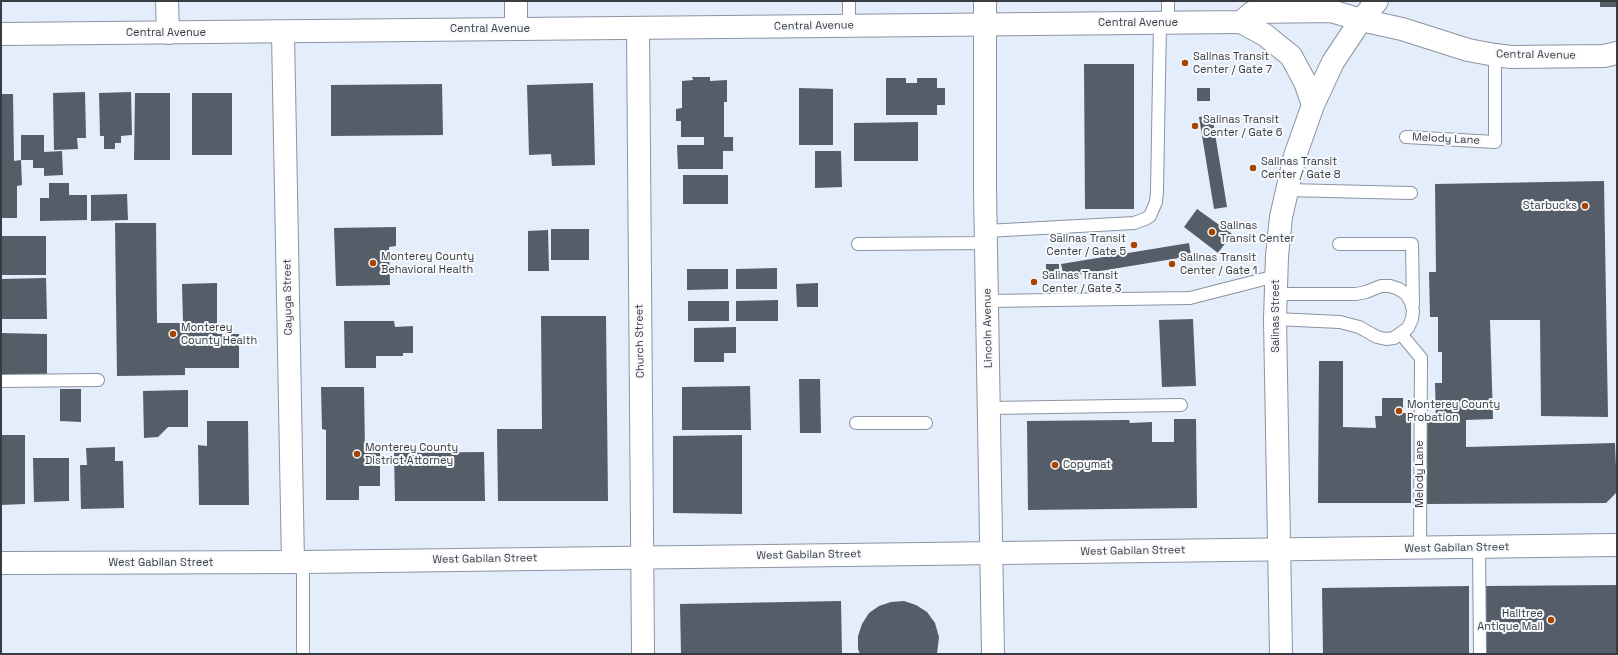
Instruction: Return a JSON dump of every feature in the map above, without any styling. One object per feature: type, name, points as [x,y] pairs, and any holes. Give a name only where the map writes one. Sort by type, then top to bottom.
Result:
[{"type":"street","points":[[167,1],[168,33]]},
{"type":"street","points":[[516,1],[516,29]]},
{"type":"street","name":"Lincoln Avenue","points":[[985,1],[986,237],[993,654]]},
{"type":"street","name":"Salinas Street","points":[[1281,654],[1276,285],[1281,217],[1295,156],[1313,105],[1333,62],[1361,20],[1377,1]]},
{"type":"street","name":"Central Avenue","points":[[1,34],[283,33],[516,29],[1241,22],[1253,12],[1331,11],[1468,50],[1495,55],[1511,57],[1604,56],[1617,53]]},
{"type":"street","points":[[1241,22],[1265,35],[1291,56],[1305,82],[1313,105]]},
{"type":"street","name":"Church Street","points":[[638,28],[643,654]]},
{"type":"street","name":"Cayuga Street","points":[[283,33],[298,562]]},
{"type":"street","name":"West Gabilan Street","points":[[1,563],[298,562],[1617,545]]},
{"type":"lane","points":[[849,1],[849,26]]},
{"type":"lane","points":[[858,244],[986,237],[1134,224],[1145,220],[1150,216],[1156,202],[1164,23],[1168,1]]},
{"type":"lane","name":"Melody Lane","points":[[1406,137],[1495,142],[1495,55]]},
{"type":"lane","points":[[1287,190],[1411,193]]},
{"type":"lane","points":[[1276,319],[1340,322],[1359,327],[1377,337],[1386,339],[1394,338],[1408,328],[1412,319],[1413,310],[1412,244],[1339,244]]},
{"type":"lane","points":[[987,301],[1190,298],[1276,285],[1356,294],[1381,286],[1390,286],[1399,289],[1406,294],[1411,302],[1413,310]]},
{"type":"lane","name":"Melody Lane","points":[[1401,334],[1421,358],[1420,548]]},
{"type":"lane","points":[[1,381],[98,380]]},
{"type":"lane","points":[[989,408],[1181,405]]},
{"type":"lane","points":[[856,423],[926,423]]},
{"type":"lane","points":[[1479,547],[1480,654]]},
{"type":"lane","points":[[298,562],[303,654]]},
{"type":"building","points":[[1600,1],[1617,1],[1617,7],[1600,7]]},
{"type":"building","points":[[1084,64],[1134,64],[1134,209],[1085,209]]},
{"type":"building","points":[[692,77],[710,77],[710,81],[727,80],[727,102],[724,102],[724,137],[733,137],[733,151],[723,151],[723,169],[678,169],[677,145],[704,145],[704,137],[681,137],[681,121],[676,121],[676,109],[682,108],[682,81],[693,80]]},
{"type":"building","points":[[886,78],[906,78],[906,83],[917,83],[917,78],[937,78],[937,88],[945,88],[945,105],[937,105],[937,115],[886,115]]},
{"type":"building","points":[[593,83],[595,165],[552,166],[551,154],[529,155],[527,85]]},
{"type":"building","points":[[442,84],[443,135],[331,136],[331,85]]},
{"type":"building","points":[[799,88],[833,89],[833,145],[799,145]]},
{"type":"building","points":[[1197,88],[1210,88],[1210,101],[1197,101]]},
{"type":"building","points":[[85,92],[86,138],[77,138],[78,149],[54,150],[53,93]]},
{"type":"building","points":[[131,92],[132,135],[121,136],[121,143],[115,143],[115,149],[104,149],[104,136],[100,136],[99,93]]},
{"type":"building","points":[[135,93],[170,93],[170,160],[134,160]]},
{"type":"building","points":[[192,93],[232,93],[232,155],[192,155]]},
{"type":"building","points":[[1,94],[13,94],[14,161],[21,160],[22,185],[17,186],[17,218],[1,218]]},
{"type":"building","points":[[1212,115],[1227,207],[1214,209],[1199,117]]},
{"type":"building","points":[[918,122],[918,161],[854,161],[854,123]]},
{"type":"building","points":[[21,135],[44,135],[44,152],[62,151],[63,175],[44,176],[44,168],[33,168],[33,160],[21,160]]},
{"type":"building","points":[[815,151],[841,151],[842,187],[815,188]]},
{"type":"building","points":[[683,175],[728,175],[728,204],[683,204]]},
{"type":"building","points":[[1604,181],[1608,417],[1541,416],[1540,320],[1490,320],[1493,419],[1466,420],[1466,447],[1615,443],[1617,492],[1606,503],[1427,504],[1426,421],[1436,420],[1435,383],[1442,383],[1442,352],[1438,352],[1438,317],[1430,317],[1429,272],[1436,272],[1435,184]]},
{"type":"building","points":[[49,183],[69,183],[69,195],[87,195],[87,220],[40,221],[40,198],[49,198]]},
{"type":"building","points":[[127,194],[128,220],[91,221],[91,195]]},
{"type":"building","points":[[1197,209],[1232,234],[1218,253],[1184,227]]},
{"type":"building","points":[[115,223],[156,223],[157,323],[183,323],[182,284],[217,283],[217,334],[239,334],[239,368],[185,368],[185,375],[117,376]]},
{"type":"building","points":[[396,227],[396,246],[389,247],[390,285],[336,286],[334,228]]},
{"type":"building","points":[[551,229],[589,229],[589,260],[551,260]]},
{"type":"building","points":[[548,230],[549,271],[528,271],[528,231]]},
{"type":"building","points":[[1,236],[46,236],[46,275],[1,275]]},
{"type":"building","points":[[1189,243],[1191,256],[1064,277],[1061,264]]},
{"type":"building","points":[[1046,264],[1059,264],[1059,277],[1046,277]]},
{"type":"building","points":[[777,268],[777,289],[736,289],[736,269]]},
{"type":"building","points":[[687,269],[728,269],[728,289],[687,290]]},
{"type":"building","points":[[46,278],[47,319],[1,319],[1,279]]},
{"type":"building","points":[[818,283],[818,307],[797,307],[796,284]]},
{"type":"building","points":[[778,300],[778,321],[736,321],[736,301]]},
{"type":"building","points":[[688,301],[729,301],[729,321],[688,321]]},
{"type":"building","points":[[541,316],[606,316],[608,501],[498,501],[497,429],[542,429]]},
{"type":"building","points":[[1193,319],[1196,386],[1162,387],[1159,320]]},
{"type":"building","points":[[344,321],[394,321],[395,327],[413,326],[413,353],[403,353],[403,356],[376,356],[376,368],[345,368]]},
{"type":"building","points":[[736,327],[736,353],[724,353],[724,362],[694,362],[694,328]]},
{"type":"building","points":[[1,333],[47,334],[47,376],[1,376]]},
{"type":"building","points":[[1319,361],[1343,361],[1343,427],[1376,428],[1375,416],[1382,416],[1382,398],[1403,398],[1403,413],[1411,413],[1411,503],[1318,503]]},
{"type":"building","points":[[799,379],[820,379],[821,433],[800,433]]},
{"type":"building","points":[[750,386],[751,430],[682,430],[682,387]]},
{"type":"building","points":[[321,387],[364,387],[365,453],[380,453],[380,486],[359,486],[359,500],[326,500],[326,430],[322,429]]},
{"type":"building","points":[[60,389],[81,389],[81,422],[60,421]]},
{"type":"building","points":[[188,390],[188,427],[168,427],[158,437],[144,438],[143,391]]},
{"type":"building","points":[[1174,419],[1196,419],[1197,508],[1028,510],[1027,421],[1129,420],[1130,423],[1152,422],[1152,442],[1174,442]]},
{"type":"building","points":[[207,421],[248,421],[249,505],[199,505],[198,445],[207,446]]},
{"type":"building","points":[[1,435],[25,435],[25,504],[1,505]]},
{"type":"building","points":[[742,435],[742,514],[673,513],[673,436]]},
{"type":"building","points":[[115,447],[115,461],[123,461],[124,508],[81,509],[80,465],[87,465],[86,448]]},
{"type":"building","points":[[484,452],[485,501],[395,501],[394,453]]},
{"type":"building","points":[[33,458],[69,458],[69,501],[34,502]]},
{"type":"building","name":"Halltree Antique Mall","points":[[1617,585],[1617,654],[1486,654],[1486,586]]},
{"type":"building","points":[[1469,586],[1469,654],[1323,654],[1322,588]]},
{"type":"building","points":[[841,601],[842,654],[681,654],[680,604]]},
{"type":"building","points":[[904,601],[916,605],[927,612],[935,623],[939,637],[937,654],[860,654],[858,649],[858,636],[862,624],[869,613],[879,606],[891,602]]},
{"type":"place","name":"Salinas Transit Center / Gate 7","points":[[1185,63]]},
{"type":"place","name":"Salinas Transit Center / Gate 6","points":[[1195,126]]},
{"type":"place","name":"Salinas Transit Center / Gate 8","points":[[1253,168]]},
{"type":"place","name":"Starbucks","points":[[1585,206]]},
{"type":"place","name":"Salinas Transit Center","points":[[1212,232]]},
{"type":"place","name":"Salinas Transit Center / Gate 5","points":[[1134,245]]},
{"type":"place","name":"Monterey County Behavioral Health","points":[[373,263]]},
{"type":"place","name":"Salinas Transit Center / Gate 1","points":[[1172,264]]},
{"type":"place","name":"Salinas Transit Center / Gate 3","points":[[1034,282]]},
{"type":"place","name":"Monterey County Health","points":[[173,334]]},
{"type":"place","name":"Monterey County Probation","points":[[1399,411]]},
{"type":"place","name":"Monterey County District Attorney","points":[[357,454]]},
{"type":"place","name":"Copymat","points":[[1055,465]]},
{"type":"place","name":"Halltree Antique Mall","points":[[1551,620]]}]
